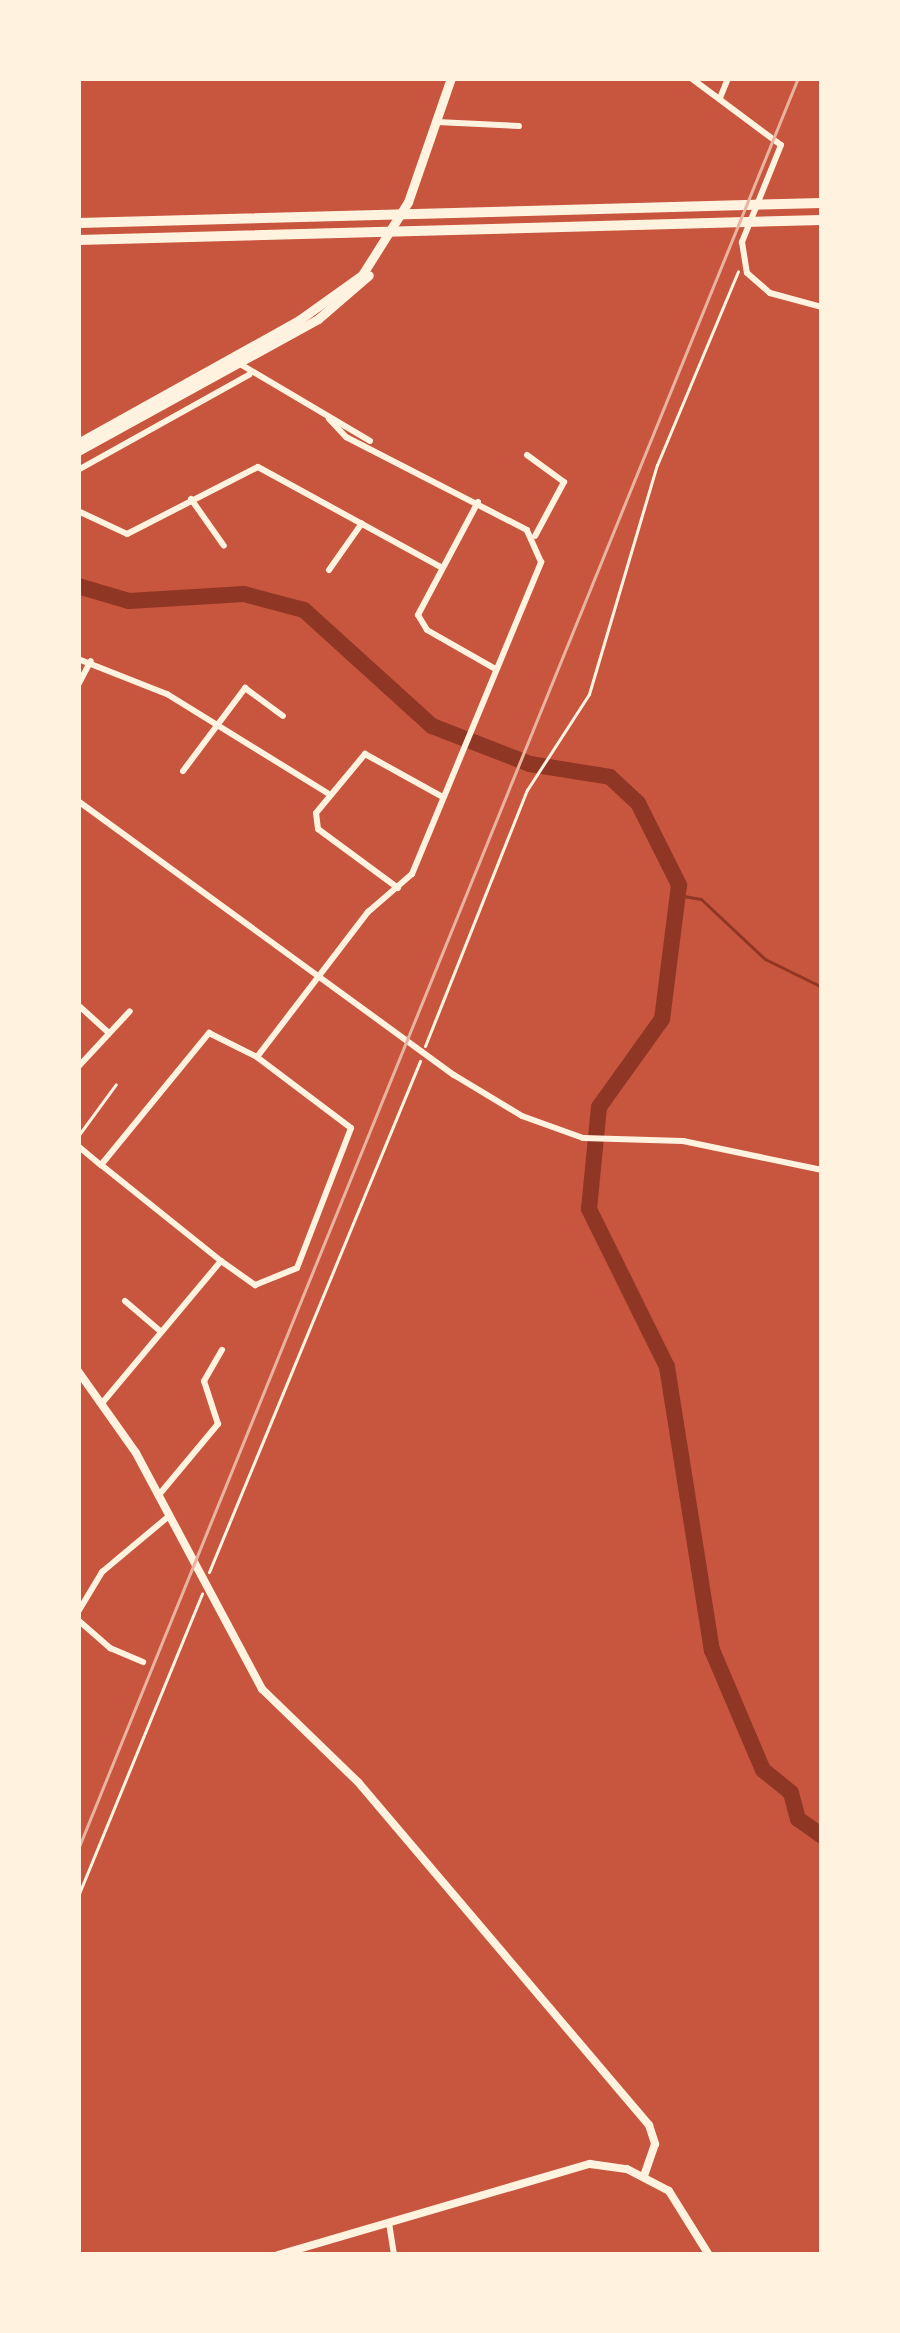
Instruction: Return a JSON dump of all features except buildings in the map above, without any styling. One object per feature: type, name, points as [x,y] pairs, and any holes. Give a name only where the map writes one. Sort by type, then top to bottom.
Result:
[{"type":"highway","points":[[78,224],[418,210],[822,203]]},
{"type":"highway","points":[[78,240],[410,227],[822,220]]},
{"type":"main road","points":[[78,447],[238,359],[362,275],[399,222],[428,153],[451,78]]},
{"type":"street","points":[[692,78],[782,148],[744,236],[742,261],[762,289],[822,307]]},
{"type":"street","points":[[720,98],[728,78]]},
{"type":"street","points":[[437,122],[519,126]]},
{"type":"street","points":[[238,359],[249,375],[329,419],[357,427],[372,444]]},
{"type":"street","points":[[78,470],[249,375]]},
{"type":"street","points":[[329,419],[346,436],[372,444],[535,536]]},
{"type":"street","points":[[257,1057],[364,916],[416,868],[494,668],[541,568],[535,536],[564,482],[527,455]]},
{"type":"street","points":[[78,511],[124,535],[258,467],[441,567]]},
{"type":"street","points":[[191,500],[224,546]]},
{"type":"street","points":[[478,502],[420,606],[421,624],[494,668]]},
{"type":"street","points":[[329,570],[362,523]]},
{"type":"street","points":[[78,659],[215,726],[327,793]]},
{"type":"street","points":[[78,685],[91,662]]},
{"type":"street","points":[[183,771],[247,688],[283,716]]},
{"type":"street","points":[[398,888],[315,825],[327,793],[364,754],[444,797]]},
{"type":"street","points":[[78,801],[423,1052],[514,1112],[583,1138],[682,1141],[822,1170]]},
{"type":"street","points":[[78,1005],[109,1034]]},
{"type":"street","points":[[78,1067],[130,1011]]},
{"type":"street","points":[[78,1146],[101,1165],[221,1261],[255,1285],[290,1275],[352,1136],[340,1113],[257,1057],[209,1033],[101,1165]]},
{"type":"street","points":[[103,1402],[221,1261]]},
{"type":"street","points":[[125,1301],[159,1330]]},
{"type":"street","points":[[158,1496],[218,1424],[204,1381],[222,1350]]},
{"type":"street","points":[[78,1371],[103,1402],[170,1515],[262,1689],[358,1782],[635,2107],[655,2139],[644,2176]]},
{"type":"street","points":[[143,1662],[110,1648],[78,1616],[102,1572],[170,1515]]},
{"type":"street","points":[[278,2255],[579,2165],[644,2176],[680,2202],[709,2255]]},
{"type":"street","points":[[388,2223],[394,2255]]},
{"type":"path","points":[[78,1896],[423,1052],[471,918],[537,773],[589,694],[657,465],[742,261]]},
{"type":"path","points":[[78,1136],[116,1084]]},
{"type":"waterway","points":[[78,586],[129,601],[244,594],[304,610],[432,726],[530,764],[610,777],[638,803],[679,885],[662,1019],[599,1107],[589,1209],[667,1367],[712,1650],[763,1770],[791,1793],[798,1819],[822,1836]]},
{"type":"waterway","points":[[678,895],[701,899],[765,959],[822,987]]},
{"type":"railway","points":[[78,1849],[798,78]]}]
